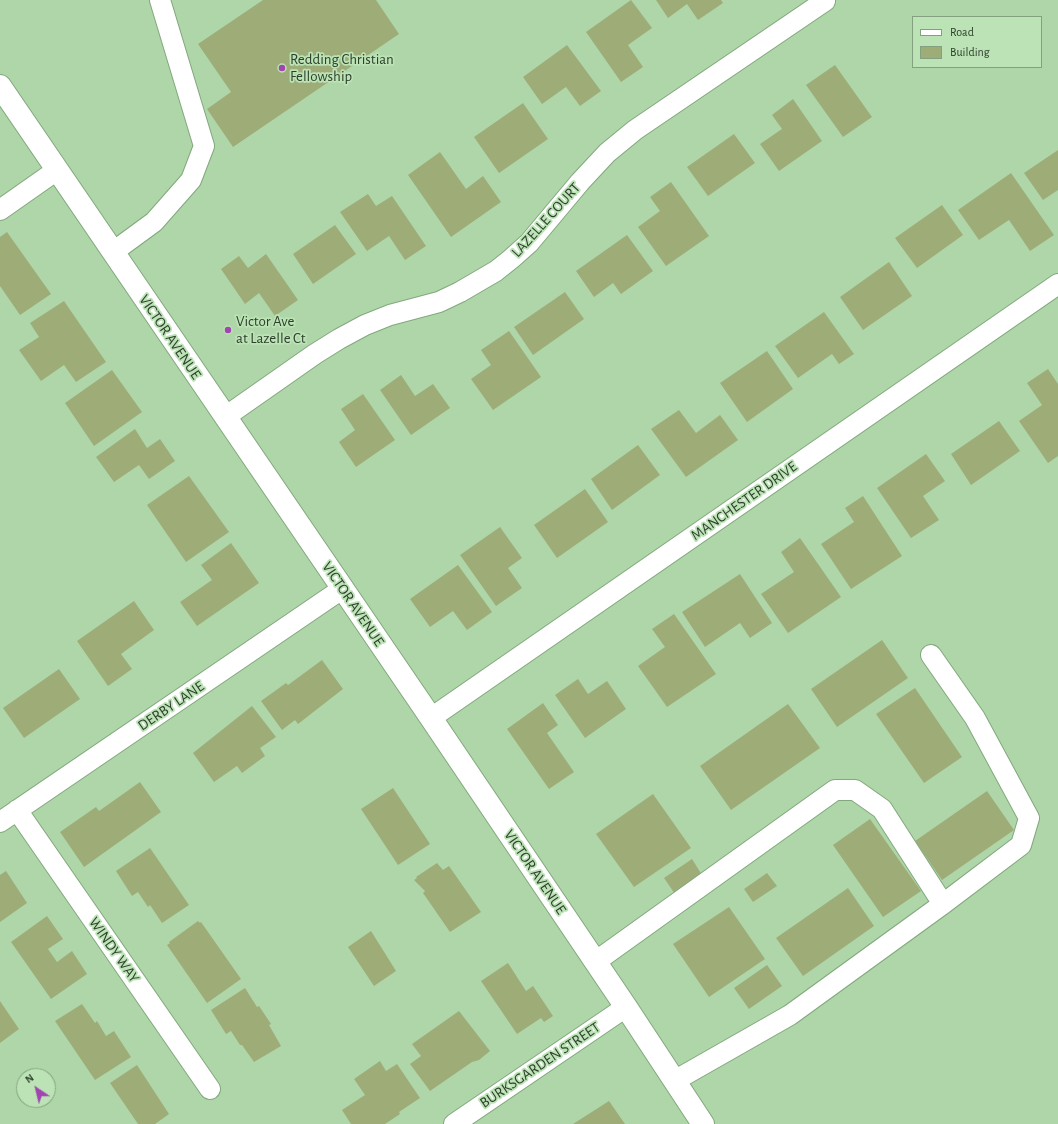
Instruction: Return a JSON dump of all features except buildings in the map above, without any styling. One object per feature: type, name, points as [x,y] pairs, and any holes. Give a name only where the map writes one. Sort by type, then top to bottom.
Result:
[{"type":"main road","name":"VICTOR AVENUE","points":[[0,86],[431,718],[703,1124]]},
{"type":"street","points":[[113,252],[154,222],[191,180],[204,146],[160,0]]},
{"type":"street","name":"LAZELLE COURT","points":[[225,417],[314,354],[339,339],[366,325],[384,318],[439,302],[460,292],[496,271],[529,243],[580,182],[607,153],[635,130],[825,1]]},
{"type":"street","points":[[0,210],[57,170]]},
{"type":"street","name":"MANCHESTER DRIVE","points":[[431,718],[1058,284]]},
{"type":"street","name":"DERBY LANE","points":[[0,822],[342,589]]},
{"type":"street","points":[[674,1082],[790,1015],[943,904],[1021,845],[1029,818],[975,718],[931,655]]},
{"type":"street","points":[[595,962],[835,790],[855,790],[882,809],[943,904]]},
{"type":"street","name":"WINDY WAY","points":[[17,810],[210,1089]]},
{"type":"street","name":"BURKSGARDEN STREET","points":[[454,1124],[626,1007]]},
{"type":"place","name":"Redding Christian Fellowship","points":[[282,68]]},
{"type":"place","name":"Victor Ave at Lazelle Ct","points":[[228,330]]}]
